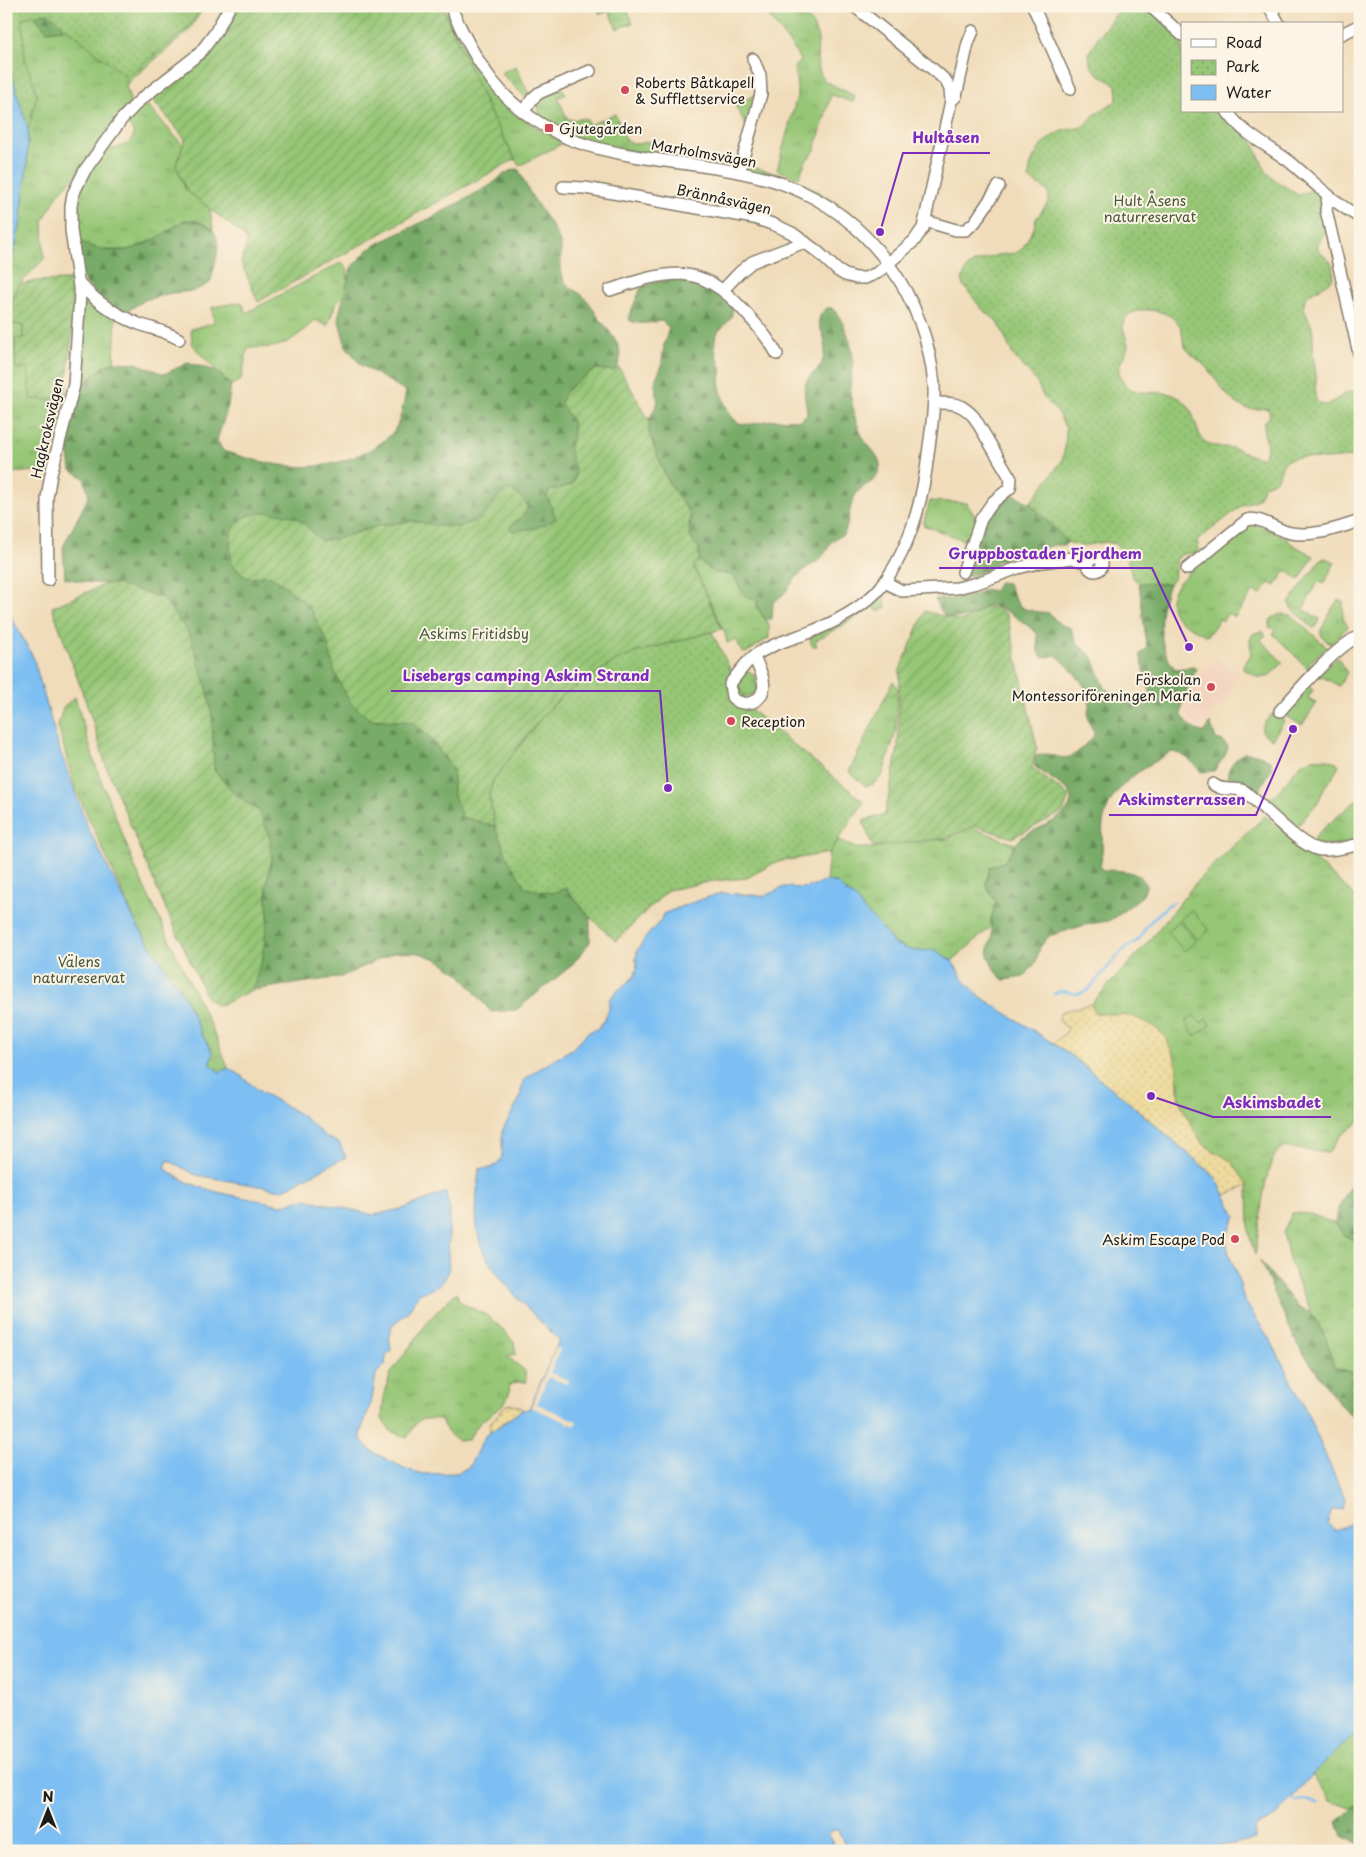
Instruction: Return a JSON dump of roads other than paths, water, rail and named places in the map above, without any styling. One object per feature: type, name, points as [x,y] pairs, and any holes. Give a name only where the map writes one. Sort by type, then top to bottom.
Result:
[{"type":"street","name":"Hagkroksvägen","points":[[48,580],[47,498],[51,474],[74,385],[80,284],[70,215],[72,200],[79,180],[121,120],[140,100],[200,53],[215,33],[230,6]]},
{"type":"street","name":"Marholmsvägen","points":[[450,6],[485,73],[503,94],[523,112],[562,136],[587,146],[672,163],[739,172],[785,185],[823,203],[856,228],[888,263],[911,301],[925,334],[930,360],[934,402],[925,480],[919,506],[906,545],[885,582],[873,596],[847,614],[811,632],[785,639],[753,657]]},
{"type":"street","points":[[854,6],[920,58],[946,81],[950,89],[951,101],[926,221],[956,230],[966,230],[974,222],[999,186]]},
{"type":"street","points":[[1033,6],[1070,89]]},
{"type":"street","points":[[1150,6],[1181,34]]},
{"type":"street","points":[[1270,6],[1278,22]]},
{"type":"street","points":[[1344,33],[1360,24]]},
{"type":"street","points":[[951,101],[956,96],[968,43],[973,31]]},
{"type":"street","points":[[739,172],[761,94],[760,75],[753,59]]},
{"type":"street","points":[[523,112],[539,93],[590,71]]},
{"type":"street","points":[[1228,112],[1239,126],[1285,159],[1328,196],[1360,217]]},
{"type":"street","name":"Brännåsvägen","points":[[563,187],[585,188],[754,218],[775,224],[805,242],[837,270],[845,275],[856,278],[871,276],[888,263],[914,241],[920,234],[926,221]]},
{"type":"street","points":[[1328,196],[1326,210],[1360,358]]},
{"type":"street","points":[[723,290],[752,262],[805,242]]},
{"type":"street","points":[[610,290],[644,279],[677,274],[703,279],[723,290],[752,319],[772,344],[777,354]]},
{"type":"street","points":[[80,284],[99,303],[112,311],[141,325],[166,332],[179,339]]},
{"type":"street","points":[[934,402],[958,404],[974,417],[1011,479],[1010,488],[993,502],[981,519],[962,572]]},
{"type":"street","points":[[1187,569],[1247,520],[1254,519],[1281,530],[1299,534],[1323,532],[1360,521]]},
{"type":"street","points":[[885,582],[902,591],[957,588],[1042,562],[1072,558],[1088,563]]},
{"type":"street","points":[[1280,711],[1337,653],[1352,639],[1360,636]]},
{"type":"street","points":[[1213,784],[1220,789],[1244,791],[1302,842],[1315,849],[1335,850],[1360,844]]},
{"type":"water","points":[[6,55],[28,130],[27,166],[20,227],[6,287]]},
{"type":"water","points":[[6,595],[9,613],[33,657],[59,748],[88,828],[137,925],[184,996],[202,1035],[213,1053],[210,1064],[220,1072],[228,1068],[239,1074],[259,1091],[298,1113],[326,1137],[339,1143],[346,1157],[282,1190],[196,1175],[168,1160],[165,1168],[190,1183],[220,1192],[280,1205],[305,1199],[374,1215],[405,1208],[446,1192],[450,1212],[449,1271],[443,1282],[419,1294],[407,1313],[393,1324],[389,1335],[391,1350],[386,1356],[385,1365],[376,1374],[372,1399],[361,1432],[361,1439],[371,1451],[404,1468],[422,1474],[457,1473],[469,1467],[485,1436],[522,1410],[529,1409],[559,1340],[515,1295],[494,1269],[481,1245],[477,1227],[476,1207],[479,1169],[491,1168],[502,1157],[502,1131],[520,1098],[523,1081],[573,1048],[588,1032],[597,1029],[604,1021],[609,1008],[609,1000],[634,977],[637,968],[637,951],[661,920],[663,914],[721,893],[765,896],[784,887],[806,888],[826,881],[837,883],[855,898],[894,944],[914,951],[935,950],[952,961],[964,980],[978,995],[1065,1051],[1118,1093],[1216,1178],[1236,1216],[1226,1237],[1228,1251],[1244,1300],[1272,1343],[1304,1406],[1345,1500],[1343,1509],[1332,1510],[1327,1523],[1335,1530],[1360,1520],[1360,1732],[1338,1749],[1312,1775],[1276,1816],[1255,1828],[1254,1839],[1208,1849],[1207,1851],[848,1851],[837,1829],[828,1833],[837,1851],[6,1851]]},
{"type":"waterway","points":[[1054,994],[1060,991],[1078,994],[1088,990],[1123,950],[1138,940],[1148,924],[1174,902]]},
{"type":"waterway","points":[[1292,1798],[1296,1801],[1304,1799],[1317,1804]]},
{"type":"place","name":"Roberts Båtkapell & Sufflettservice","points":[[625,90]]},
{"type":"place","name":"Gjutegården","points":[[549,128]]},
{"type":"place","name":"Hultåsen","points":[[880,232]]},
{"type":"place","name":"Gruppbostaden Fjordhem","points":[[1189,647]]},
{"type":"place","name":"Förskolan Montessoriföreningen Maria","points":[[1211,687]]},
{"type":"place","name":"Reception","points":[[731,721]]},
{"type":"place","name":"Askimsterrassen","points":[[1293,729]]},
{"type":"place","name":"Lisebergs camping Askim Strand","points":[[668,788]]},
{"type":"place","name":"Askimsbadet","points":[[1151,1096]]},
{"type":"place","name":"Askim Escape Pod","points":[[1235,1239]]},
{"type":"park label","name":"Hult Åsens naturreservat","points":[[1150,208]]},
{"type":"park label","name":"Askims Fritidsby","points":[[474,633]]},
{"type":"park label","name":"Välens naturreservat","points":[[79,970]]}]
